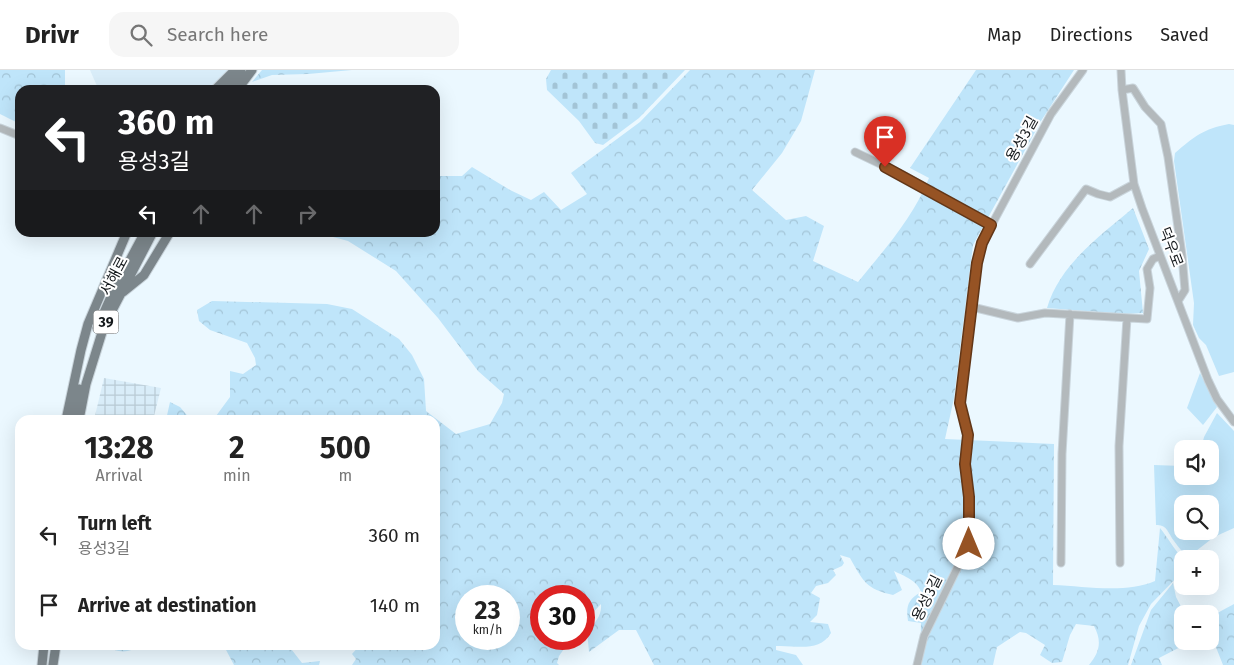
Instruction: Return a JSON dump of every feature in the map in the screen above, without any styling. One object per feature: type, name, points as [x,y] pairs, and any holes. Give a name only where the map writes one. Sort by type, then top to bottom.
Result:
[{"type":"main road","points":[[220,85],[235,70]]},
{"type":"main road","points":[[230,85],[242,70]]},
{"type":"main road","points":[[241,85],[252,70]]},
{"type":"main road","points":[[67,415],[88,324],[125,237]]},
{"type":"main road","name":"서해로","points":[[73,415],[82,376],[98,324],[142,237]]},
{"type":"main road","name":"서해로","points":[[80,415],[86,384],[104,326],[150,237]]},
{"type":"main road","points":[[120,294],[144,275],[167,237]]},
{"type":"main road","points":[[42,665],[44,650]]},
{"type":"main road","points":[[53,665],[55,650]]},
{"type":"street","name":"용성3길","points":[[917,665],[924,636],[969,544],[969,497],[965,464],[968,435],[960,403],[977,263],[982,243],[1051,114],[1083,70]]},
{"type":"street","name":"덕우로","points":[[1121,70],[1134,184],[1160,256],[1217,399],[1234,422]]},
{"type":"street","points":[[1122,90],[1133,88],[1145,107],[1161,124],[1168,157],[1182,255],[1185,290],[1178,301]]},
{"type":"street","points":[[0,128],[15,134]]},
{"type":"street","points":[[855,152],[901,174],[991,225]]},
{"type":"street","points":[[1030,264],[1086,189],[1110,197],[1134,184]]},
{"type":"street","points":[[972,307],[1018,318],[1044,313],[1147,319],[1150,288],[1147,269],[1154,259],[1160,256]]},
{"type":"street","points":[[1061,563],[1062,454],[1070,314]]},
{"type":"street","points":[[1120,563],[1119,446],[1127,318]]},
{"type":"shaded area","points":[[90,70],[229,70],[215,85],[97,85]]},
{"type":"shaded area","points":[[104,378],[161,388],[154,415],[95,415]]},
{"type":"green space","points":[[0,70],[65,70],[65,85],[15,85],[15,122],[0,114]]},
{"type":"green space","points":[[262,70],[352,70],[272,75],[252,82]]},
{"type":"green space","points":[[551,70],[685,70],[639,118],[603,145],[595,143],[579,121],[547,90],[546,79]]},
{"type":"green space","points":[[690,70],[815,70],[801,121],[782,153],[752,190],[786,220],[806,216],[824,226],[813,261],[858,282],[888,246],[915,207],[929,178],[910,168],[976,70],[1074,70],[1041,121],[973,245],[954,398],[945,439],[1054,444],[1053,585],[1118,588],[1143,585],[1155,581],[1160,528],[1176,550],[1174,550],[1174,580],[1151,604],[1139,626],[1128,665],[1089,665],[1098,651],[1097,631],[1094,626],[1076,624],[1070,635],[1062,662],[1052,663],[1040,655],[1045,645],[1026,633],[1020,632],[997,647],[993,665],[920,665],[921,623],[908,621],[907,612],[910,601],[921,592],[917,585],[894,571],[902,590],[893,595],[884,593],[866,583],[850,558],[840,555],[844,563],[833,570],[836,575],[828,583],[816,586],[811,593],[820,598],[817,615],[810,622],[828,624],[831,633],[826,639],[814,646],[776,646],[776,650],[796,655],[803,665],[654,665],[636,630],[619,630],[595,648],[595,622],[599,616],[601,604],[595,610],[595,585],[530,585],[530,650],[563,650],[557,663],[559,665],[352,665],[356,659],[352,654],[356,650],[440,650],[440,422],[456,434],[490,424],[502,403],[504,394],[478,371],[438,318],[396,271],[348,241],[333,237],[440,237],[440,176],[462,176],[472,167],[510,190],[531,200],[544,192],[561,210],[587,194],[571,173],[640,122]]},
{"type":"green space","points":[[1229,124],[1234,125],[1234,372],[1219,376],[1206,345],[1199,338],[1193,325],[1194,303],[1174,161],[1175,153],[1194,138],[1212,128]]},
{"type":"green space","points":[[1133,208],[1149,249],[1139,271],[1143,313],[1125,314],[1047,308],[1053,292],[1071,264],[1095,240]]},
{"type":"green space","points":[[212,301],[327,304],[352,309],[399,339],[412,355],[424,379],[426,411],[431,415],[217,415],[230,397],[230,371],[243,374],[256,365],[255,358],[247,343],[210,330],[199,321],[197,310]]},
{"type":"green space","points":[[1200,373],[1217,407],[1203,425],[1187,408]]},
{"type":"green space","points":[[170,402],[180,407],[187,415],[167,415]]},
{"type":"green space","points":[[1217,413],[1234,431],[1234,528],[1219,535],[1219,495],[1174,495],[1174,540],[1210,540],[1197,550],[1181,550],[1163,526],[1156,525],[1154,465],[1174,466],[1174,485],[1219,485],[1219,440],[1203,440]]},
{"type":"green space","points":[[1173,583],[1174,595],[1180,605],[1174,605],[1175,650],[1159,658],[1162,665],[1131,665],[1151,610]]},
{"type":"green space","points":[[1234,604],[1234,665],[1223,665],[1217,650],[1219,650],[1219,612]]},
{"type":"green space","points":[[226,650],[292,650],[302,663],[320,661],[319,665],[234,665]]},
{"type":"route","points":[[885,167],[901,174],[991,225],[982,243],[977,263],[960,403],[968,435],[965,464],[969,497],[969,544]]}]
